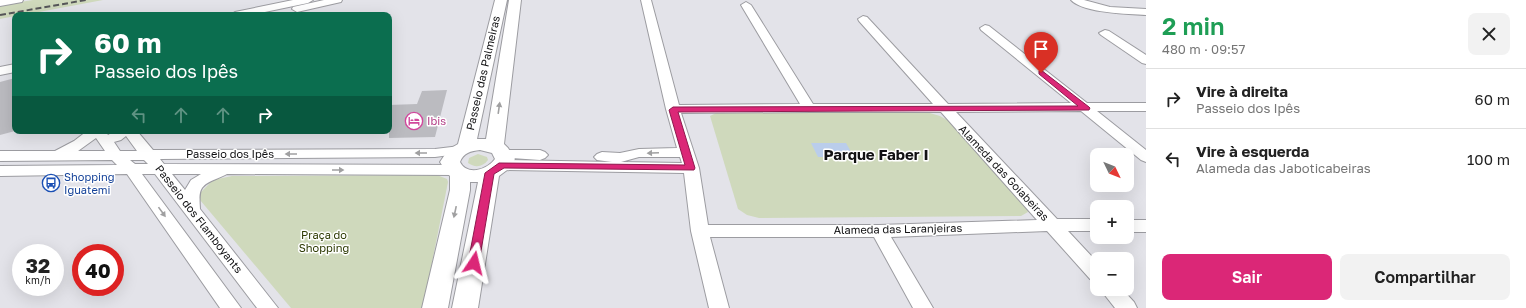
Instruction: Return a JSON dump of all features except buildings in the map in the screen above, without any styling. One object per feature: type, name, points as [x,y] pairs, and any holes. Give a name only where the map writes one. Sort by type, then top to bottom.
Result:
[{"type":"street","points":[[0,3],[18,0]]},
{"type":"street","points":[[250,12],[308,0]]},
{"type":"street","points":[[280,12],[337,0]]},
{"type":"street","name":"Passeio das Palmeiras","points":[[457,172],[450,162],[454,153],[463,148],[501,0]]},
{"type":"street","name":"Passeio das Palmeiras","points":[[465,308],[497,160],[515,0]]},
{"type":"street","points":[[646,0],[673,110],[691,168],[700,231],[718,308]]},
{"type":"street","points":[[1076,0],[1089,6],[1102,9],[1146,12]]},
{"type":"street","points":[[746,5],[808,109]]},
{"type":"street","name":"Alameda das Goiabeiras","points":[[863,19],[1090,266]]},
{"type":"street","points":[[986,28],[1146,157]]},
{"type":"street","points":[[1105,33],[1146,60]]},
{"type":"street","points":[[0,64],[12,62]]},
{"type":"street","points":[[0,71],[12,69]]},
{"type":"street","points":[[673,110],[1146,107]]},
{"type":"street","points":[[99,134],[116,155],[131,169],[231,308]]},
{"type":"street","points":[[53,156],[78,146],[99,134],[116,137],[120,134]]},
{"type":"street","name":"Passeio dos Flamboyants","points":[[132,134],[268,308]]},
{"type":"street","points":[[463,148],[480,144],[497,160]]},
{"type":"street","name":"Passeio dos Ipês","points":[[0,156],[435,153],[463,148]]},
{"type":"street","points":[[621,163],[639,153],[686,152]]},
{"type":"street","points":[[200,169],[210,154]]},
{"type":"street","points":[[74,170],[85,155]]},
{"type":"street","points":[[6,170],[36,156]]},
{"type":"street","points":[[435,308],[460,190],[457,172],[474,176],[497,160],[621,163],[691,168]]},
{"type":"street","name":"Passeio dos Ipês","points":[[6,170],[131,169],[165,176],[200,169],[457,172]]},
{"type":"street","points":[[192,211],[192,191],[196,185],[205,178],[220,173],[237,170]]},
{"type":"street","points":[[147,192],[158,184],[165,176]]},
{"type":"street","name":"Alameda das Laranjeiras","points":[[700,231],[879,231],[1090,225]]},
{"type":"street","points":[[1134,226],[1146,226]]},
{"type":"street","points":[[879,231],[923,308]]},
{"type":"street","points":[[1116,296],[1127,308]]},
{"type":"green space","points":[[33,0],[103,0],[39,12],[12,12],[12,17],[0,19],[0,5]]},
{"type":"green space","points":[[923,111],[940,116],[951,122],[1028,212],[1021,216],[759,218],[747,215],[738,209],[710,116],[718,112]]},
{"type":"green space","points":[[478,154],[487,157],[488,160],[479,166],[473,166],[468,163],[469,158]]},
{"type":"green space","name":"Praça do Shopping","points":[[437,175],[447,179],[448,182],[423,308],[291,308],[200,200],[199,194],[213,180],[232,176]]},
{"type":"water","points":[[811,143],[846,143],[854,157],[818,157]]},
{"type":"railway","points":[[17,12],[86,0]]},
{"type":"railway","points":[[0,15],[12,13]]},
{"type":"place","name":"Ibis","points":[[414,121]]},
{"type":"place","name":"Shopping Iguatemi","points":[[51,183]]},
{"type":"district","name":"Parque Faber I","points":[[876,155]]},
{"type":"route","points":[[474,263],[490,173],[502,165],[691,168],[673,110],[1086,108],[1041,73]]}]
